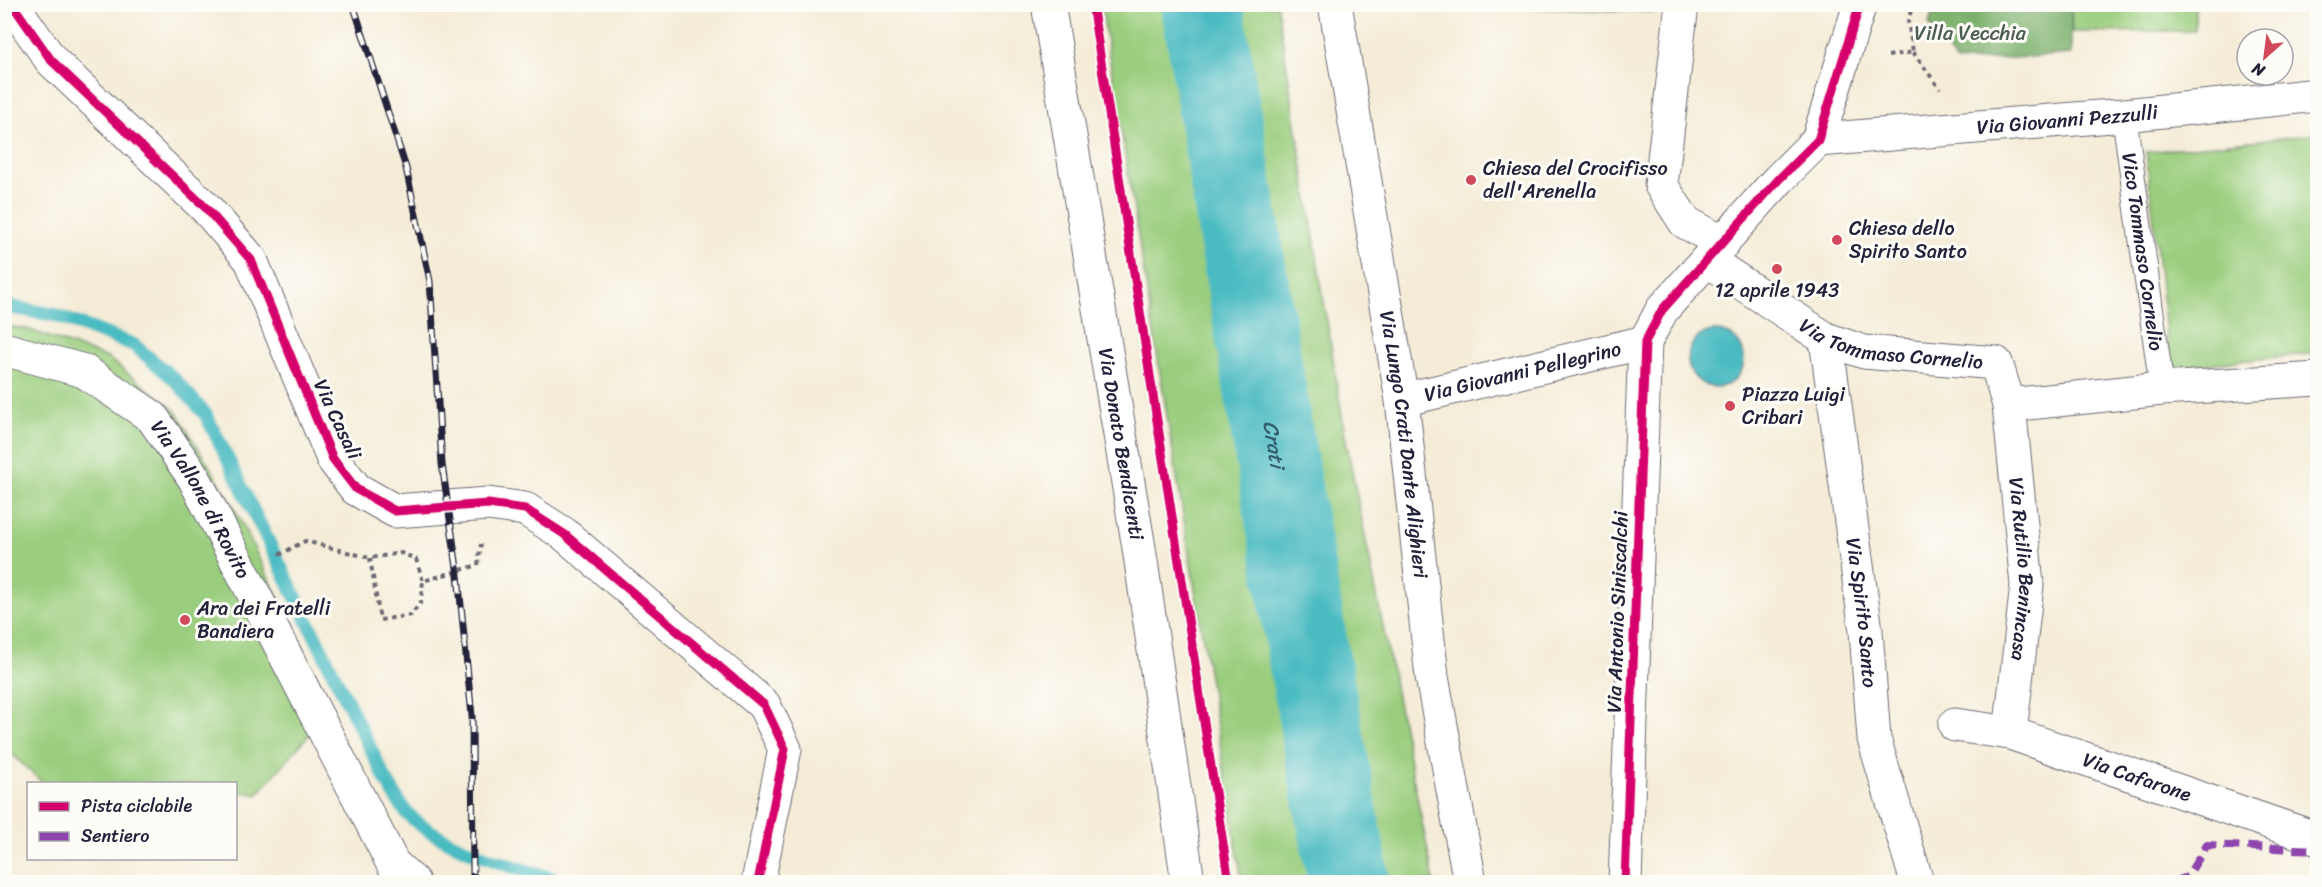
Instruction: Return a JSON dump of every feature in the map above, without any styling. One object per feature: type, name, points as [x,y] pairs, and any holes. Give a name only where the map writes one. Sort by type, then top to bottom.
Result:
[{"type":"street","name":"Via Casali","points":[[12,4],[51,60],[206,208],[251,260],[333,459],[356,489],[394,511],[488,504],[525,509],[564,534],[764,705],[785,749],[758,882]]},
{"type":"street","name":"Via Donato Bendicenti","points":[[1048,4],[1139,548],[1188,882]]},
{"type":"street","name":"Via Lungo Crati Dante Alighieri","points":[[1335,4],[1402,400],[1432,677],[1470,882]]},
{"type":"street","name":"Via Tommaso Cornelio","points":[[1682,4],[1661,185],[1685,222],[1715,251],[1826,339],[1864,352],[1996,363],[2009,405]]},
{"type":"street","points":[[1645,342],[1662,310],[1818,140],[1860,4]]},
{"type":"street","name":"Via Giovanni Pezzulli","points":[[1818,140],[2124,115],[2318,95]]},
{"type":"street","name":"Via Spirito Santo","points":[[1826,339],[1866,630],[1874,739],[1917,882]]},
{"type":"street","name":"Via Giovanni Pellegrino","points":[[1402,400],[1645,342]]},
{"type":"street","name":"Via Antonio Siniscalchi","points":[[1625,882],[1645,342]]},
{"type":"street","name":"Via Vallone di Rovito","points":[[4,348],[84,371],[152,417],[194,478],[393,864],[413,882]]},
{"type":"street","points":[[2009,405],[2162,389],[2318,379]]},
{"type":"street","name":"Via Rutilio Benincasa","points":[[2009,405],[2027,585],[2010,733]]},
{"type":"street","name":"Via Cafarone","points":[[1955,725],[2010,733],[2318,839]]},
{"type":"lane","name":"Vico Tommaso Cornelio","points":[[2124,115],[2162,389]]},
{"type":"path","points":[[1913,52],[1947,98]]},
{"type":"path","points":[[305,541],[370,558],[401,553],[416,559],[423,581],[421,602],[411,615],[380,620],[370,558]]},
{"type":"path","points":[[423,581],[478,565]]},
{"type":"green space","points":[[1495,4],[1656,5],[1655,12],[1495,7]]},
{"type":"green space","points":[[1101,5],[1277,5],[1346,441],[1434,882],[1242,882]]},
{"type":"green space","name":"Villa Vecchia","points":[[1934,5],[2071,5],[2071,54],[1956,62],[1929,24]]},
{"type":"green space","points":[[2071,5],[2195,5],[2195,31],[2072,32]]},
{"type":"green space","points":[[2317,134],[2317,353],[2170,368],[2146,152]]},
{"type":"green space","points":[[4,326],[27,329],[108,358],[175,410],[232,503],[332,708],[257,795],[237,791],[237,782],[42,782],[5,748]]},
{"type":"water","points":[[1716,331],[1727,333],[1736,339],[1742,348],[1744,359],[1742,370],[1736,379],[1727,385],[1716,387],[1705,385],[1696,379],[1690,370],[1688,359],[1690,348],[1696,339],[1705,333]]},
{"type":"waterway","name":"Crati","points":[[1202,4],[1309,659],[1349,882]]},
{"type":"waterway","points":[[4,306],[55,315],[134,345],[174,379],[206,415],[386,780],[404,810],[426,829],[463,848],[563,882]]},
{"type":"railway","points":[[353,4],[406,168],[430,281],[442,464],[458,575],[472,716],[473,882]]},
{"type":"marked path","points":[[2174,882],[2187,877],[2207,845],[2318,850]]},
{"type":"cycle path","points":[[12,4],[51,60],[206,208],[251,260],[333,459],[356,489],[395,511],[488,504],[525,509],[564,534],[764,705],[785,749],[758,882]]},
{"type":"cycle path","points":[[1092,4],[1229,882]]},
{"type":"cycle path","points":[[1625,882],[1645,342],[1662,310],[1779,179],[1818,140],[1860,4]]},
{"type":"place","name":"Chiesa del Crocifisso dell'Arenella","points":[[1471,180]]},
{"type":"place","name":"Chiesa dello Spirito Santo","points":[[1837,240]]},
{"type":"place","name":"12 aprile 1943","points":[[1777,269]]},
{"type":"place","name":"Piazza Luigi Cribari","points":[[1730,406]]},
{"type":"place","name":"Ara dei Fratelli Bandiera","points":[[185,620]]}]
